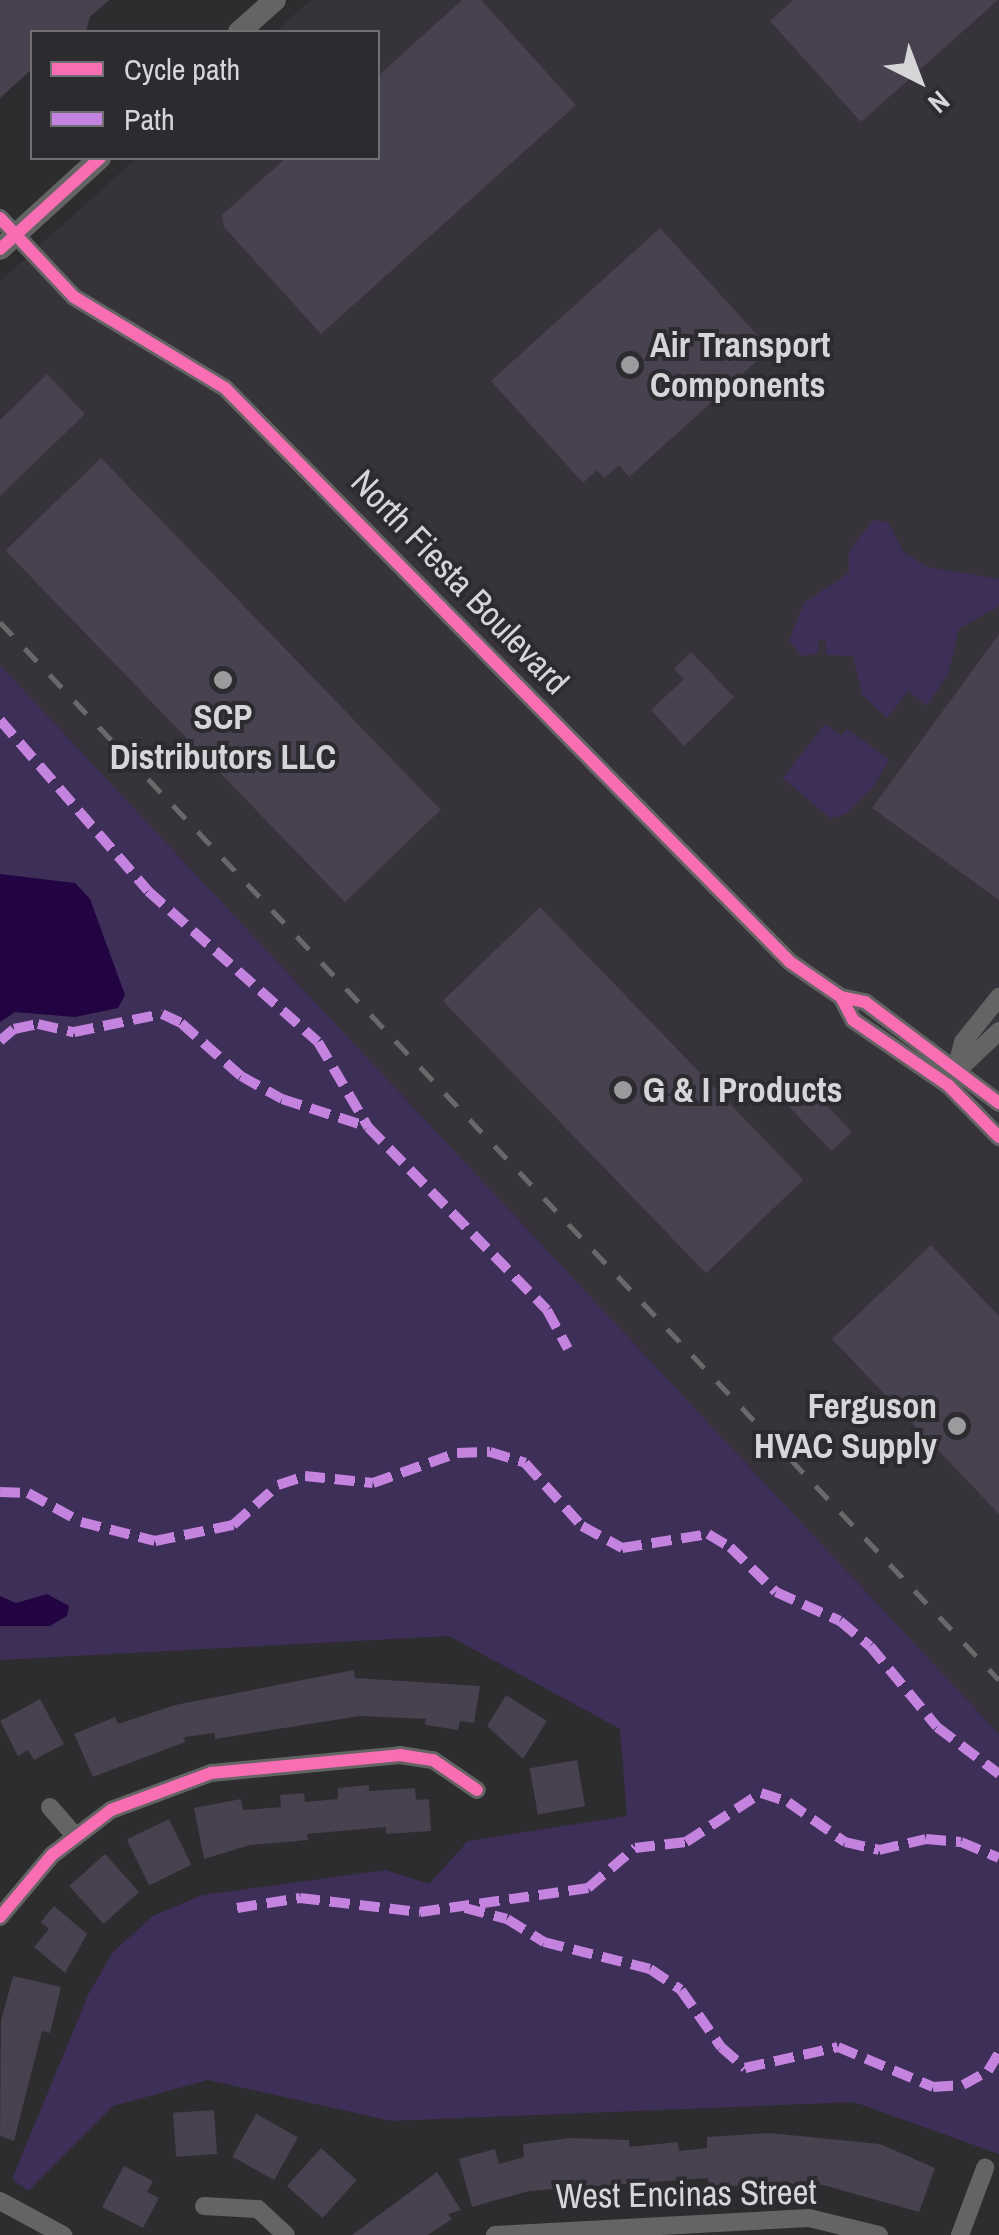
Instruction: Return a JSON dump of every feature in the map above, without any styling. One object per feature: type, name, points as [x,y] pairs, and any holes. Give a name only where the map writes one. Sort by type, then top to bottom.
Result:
[{"type":"main road","points":[[242,30],[275,0]]},
{"type":"main road","points":[[5,234],[98,160]]},
{"type":"street","name":"North Fiesta Boulevard","points":[[5,234],[74,297],[225,388],[743,918],[842,997],[864,1002],[953,1078],[999,1137]]},
{"type":"street","points":[[953,1078],[963,1042],[999,997]]},
{"type":"street","points":[[953,1078],[999,1031]]},
{"type":"street","name":"North Fiesta Boulevard","points":[[953,1078],[999,1102]]},
{"type":"street","points":[[0,1917],[13,1895],[110,1810],[211,1773],[339,1756],[433,1760],[476,1790]]},
{"type":"street","points":[[50,1807],[76,1836]]},
{"type":"street","points":[[960,2235],[985,2168]]},
{"type":"street","points":[[0,2201],[63,2235]]},
{"type":"street","points":[[204,2206],[258,2209],[286,2235]]},
{"type":"street","name":"West Encinas Street","points":[[494,2235],[806,2227],[878,2235]]},
{"type":"shaded area","points":[[311,0],[999,0],[999,1734],[0,665],[0,281],[135,160],[380,160],[380,30],[277,30]]},
{"type":"shaded area","points":[[873,520],[888,522],[903,551],[927,567],[999,579],[999,606],[959,629],[948,674],[927,705],[908,691],[887,718],[862,695],[853,656],[826,655],[826,641],[819,640],[818,653],[801,656],[789,641],[804,603],[849,573],[849,551]]},
{"type":"shaded area","points":[[0,665],[999,1734],[999,2154],[854,2102],[391,2121],[208,2080],[113,2106],[28,2191],[12,2179],[89,1993],[113,1952],[153,1916],[202,1895],[386,1870],[429,1884],[468,1841],[627,1816],[620,1729],[449,1636],[0,1660]]},
{"type":"shaded area","points":[[825,724],[841,736],[847,729],[889,760],[873,787],[844,815],[830,818],[783,778]]},
{"type":"shaded area","points":[[0,874],[75,883],[90,899],[125,995],[118,1008],[75,1017],[15,1012],[0,1022]]},
{"type":"shaded area","points":[[47,1594],[69,1606],[67,1616],[50,1626],[0,1626],[0,1596],[16,1603]]},
{"type":"building","points":[[0,0],[109,0],[90,17],[87,30],[30,30],[30,71],[0,98]]},
{"type":"building","points":[[462,0],[481,0],[576,105],[321,334],[224,227],[222,215],[284,160],[380,160],[380,74]]},
{"type":"building","points":[[793,0],[998,0],[861,122],[770,21]]},
{"type":"building","name":"Air Transport Components","points":[[660,228],[770,349],[629,477],[619,465],[604,478],[597,470],[583,483],[491,381]]},
{"type":"building","points":[[47,374],[85,414],[0,496],[0,420]]},
{"type":"building","name":"SCP Distributors LLC","points":[[101,458],[441,810],[345,902],[5,550]]},
{"type":"building","points":[[999,634],[999,900],[872,808]]},
{"type":"building","points":[[691,652],[734,697],[684,746],[651,710],[684,679],[674,669]]},
{"type":"building","name":"G & I Products","points":[[540,907],[803,1180],[706,1273],[443,1001]]},
{"type":"building","points":[[804,1082],[852,1132],[832,1151],[784,1101]]},
{"type":"building","name":"Ferguson HVAC Supply","points":[[931,1245],[999,1316],[999,1514],[832,1339]]},
{"type":"building","points":[[354,1670],[355,1678],[480,1686],[474,1723],[460,1721],[458,1730],[425,1725],[426,1719],[360,1716],[215,1739],[215,1733],[184,1737],[185,1742],[93,1777],[74,1734],[115,1717],[118,1724],[175,1705]]},
{"type":"building","points":[[506,1695],[547,1721],[523,1759],[487,1726]]},
{"type":"building","points":[[40,1699],[64,1744],[34,1760],[28,1750],[18,1756],[0,1721]]},
{"type":"building","points":[[577,1760],[585,1806],[538,1815],[530,1768]]},
{"type":"building","points":[[369,1785],[369,1791],[415,1788],[416,1800],[429,1799],[431,1831],[386,1834],[386,1827],[307,1834],[308,1840],[250,1845],[204,1859],[194,1808],[241,1799],[243,1810],[281,1807],[280,1795],[304,1793],[305,1802],[338,1799],[338,1788]]},
{"type":"building","points":[[169,1819],[191,1865],[149,1885],[127,1840]]},
{"type":"building","points":[[105,1854],[139,1892],[103,1924],[69,1886]]},
{"type":"building","points":[[54,1906],[87,1934],[65,1973],[34,1947],[49,1929],[41,1922]]},
{"type":"building","points":[[13,1976],[61,1987],[50,2033],[42,2031],[14,2141],[0,2136],[1,2021]]},
{"type":"building","points":[[214,2110],[217,2154],[176,2157],[173,2113]]},
{"type":"building","points":[[256,2114],[298,2137],[274,2180],[232,2157]]},
{"type":"building","points":[[769,2133],[880,2144],[935,2168],[919,2212],[823,2185],[709,2186],[708,2178],[529,2191],[472,2207],[459,2159],[495,2149],[499,2164],[524,2157],[523,2144],[570,2138],[629,2140],[629,2147],[678,2142],[679,2151],[707,2148],[707,2137]]},
{"type":"building","points":[[321,2148],[357,2180],[323,2218],[287,2186]]},
{"type":"building","points":[[124,2166],[153,2181],[147,2192],[159,2198],[143,2228],[102,2207]]},
{"type":"building","points":[[437,2172],[461,2210],[448,2214],[452,2219],[428,2235],[352,2235]]},
{"type":"railway","points":[[0,622],[999,1680]]},
{"type":"marked path","points":[[0,720],[148,891],[318,1042],[368,1127]]},
{"type":"marked path","points":[[0,1041],[14,1029],[38,1024],[74,1032],[162,1014],[181,1023],[241,1076],[282,1099],[368,1127],[547,1310],[568,1349]]},
{"type":"marked path","points":[[0,1492],[28,1493],[81,1522],[155,1541],[233,1525],[278,1485],[305,1476],[373,1483],[457,1453],[490,1452],[525,1463],[582,1526],[622,1548],[708,1534],[730,1547],[776,1592],[840,1621],[870,1646],[937,1727],[999,1774]]},
{"type":"marked path","points":[[237,1908],[300,1898],[420,1912],[588,1888],[635,1848],[686,1842],[761,1793],[788,1802],[845,1842],[879,1850],[926,1839],[961,1842],[999,1858]]},
{"type":"marked path","points":[[465,1908],[507,1919],[544,1942],[650,1969],[681,1990],[721,2047],[745,2068],[838,2047],[933,2087],[963,2085],[988,2071],[999,2053]]},
{"type":"cycle path","points":[[0,249],[98,160]]},
{"type":"cycle path","points":[[0,218],[74,297],[225,388],[790,962],[841,997],[865,1002],[999,1103]]},
{"type":"cycle path","points":[[841,997],[853,1020],[948,1085],[999,1137]]},
{"type":"cycle path","points":[[0,1917],[52,1855],[111,1810],[211,1773],[400,1755],[433,1760],[477,1790]]},
{"type":"place","name":"Air Transport Components","points":[[630,365]]},
{"type":"place","name":"SCP Distributors LLC","points":[[223,680]]},
{"type":"place","name":"G & I Products","points":[[623,1090]]},
{"type":"place","name":"Ferguson HVAC Supply","points":[[957,1426]]}]
